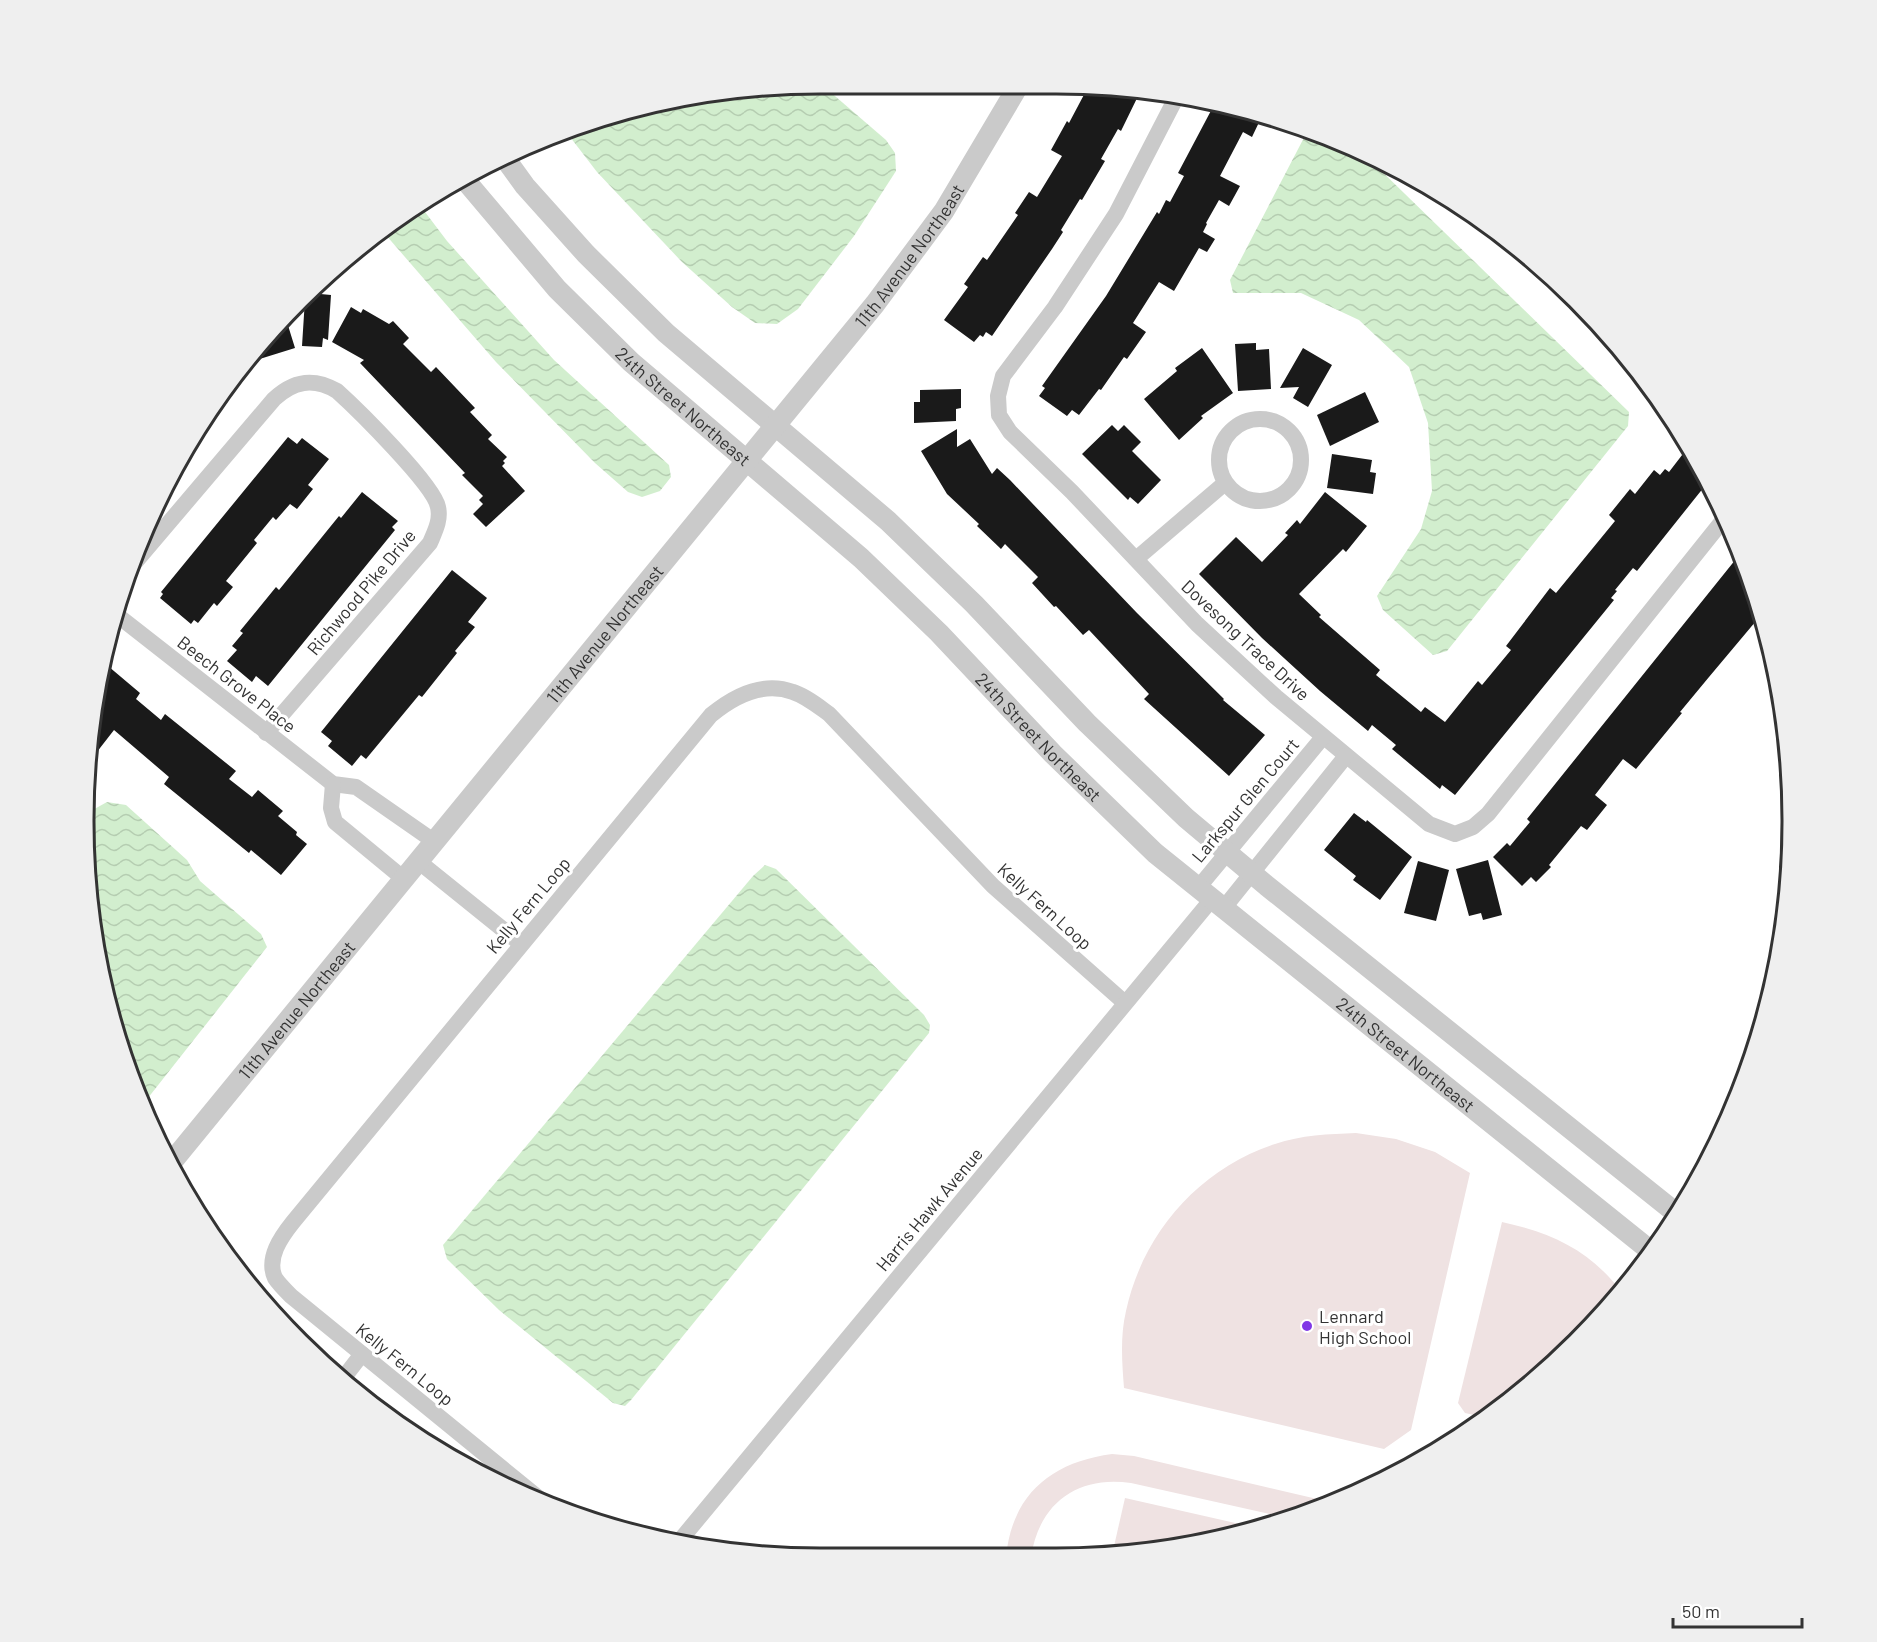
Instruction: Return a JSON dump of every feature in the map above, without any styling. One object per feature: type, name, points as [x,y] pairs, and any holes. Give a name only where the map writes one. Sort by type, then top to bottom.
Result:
[{"type":"street","name":"11th Avenue Northeast","points":[[177,1156],[875,304],[944,211],[1013,94]]},
{"type":"street","name":"Dovesong Trace Drive","points":[[1173,104],[1116,214],[1054,307],[1003,376],[998,396],[999,415],[1010,432],[1072,492],[1197,624],[1276,697],[1429,824],[1455,834],[1473,827],[1488,814],[1719,525]]},
{"type":"street","points":[[510,165],[525,186],[594,262],[666,333],[888,521],[974,604],[1087,723],[1186,818],[1670,1208]]},
{"type":"street","name":"24th Street Northeast","points":[[470,186],[557,289],[632,362],[861,558],[939,633],[1062,762],[1155,853],[1645,1246]]},
{"type":"street","name":"Richwood Pike Drive","points":[[149,546],[273,399],[294,384],[304,381],[327,385],[337,391],[427,485],[438,506],[439,517],[430,543],[266,733]]},
{"type":"street","points":[[1253,418],[1266,418],[1280,423],[1290,431],[1298,443],[1301,463],[1295,482],[1273,499],[1253,500],[1234,493],[1225,483],[1219,471],[1220,450],[1229,432],[1239,423],[1253,418]]},
{"type":"street","points":[[1136,559],[1225,483]]},
{"type":"street","name":"Beech Grove Place","points":[[123,620],[333,784],[356,787],[435,842]]},
{"type":"street","name":"Kelly Fern Loop","points":[[517,1481],[291,1296],[275,1277],[273,1260],[278,1241],[711,715],[726,703],[744,693],[770,688],[793,692],[810,700],[829,714],[993,886],[1125,1003]]},
{"type":"street","name":"Larkspur Glen Court","points":[[1211,899],[1227,853],[1323,737]]},
{"type":"street","points":[[1211,899],[1252,873],[1347,756]]},
{"type":"street","points":[[333,784],[331,808],[335,822],[404,879]]},
{"type":"street","points":[[418,861],[521,944]]},
{"type":"street","name":"Harris Hawk Avenue","points":[[685,1535],[1211,899]]},
{"type":"street","points":[[348,1372],[362,1354]]},
{"type":"shaded area","points":[[1356,1133],[1396,1139],[1435,1152],[1470,1173],[1411,1430],[1384,1449],[1124,1388],[1123,1330],[1134,1282],[1161,1230],[1178,1208],[1199,1187],[1247,1155],[1295,1139]]},
{"type":"shaded area","points":[[1502,1222],[1520,1226],[1568,1245],[1596,1264],[1615,1284],[1570,1335],[1498,1397],[1474,1415],[1465,1413],[1458,1403]]},
{"type":"shaded area","points":[[1112,1454],[1134,1456],[1316,1499],[1272,1515],[1131,1483],[1094,1484],[1064,1497],[1052,1508],[1035,1538],[1033,1548],[1008,1548],[1017,1515],[1026,1499],[1054,1473],[1090,1458]]},
{"type":"shaded area","points":[[1125,1498],[1240,1524],[1198,1534],[1114,1545]]},
{"type":"water","points":[[821,94],[833,94],[886,140],[895,153],[896,171],[854,236],[798,309],[777,324],[755,323],[732,307],[682,262],[597,172],[572,139],[633,119],[679,108],[773,96]]},
{"type":"water","points":[[1304,138],[1382,172],[1629,412],[1628,426],[1447,651],[1433,655],[1383,610],[1377,596],[1421,529],[1432,491],[1428,423],[1409,367],[1359,320],[1301,293],[1233,293],[1230,280]]},
{"type":"water","points":[[425,212],[447,241],[554,360],[669,465],[671,477],[660,491],[642,497],[628,492],[595,463],[496,362],[388,238]]},
{"type":"water","points":[[107,802],[126,805],[187,860],[200,881],[261,934],[267,947],[149,1097],[133,1055],[108,963],[96,869],[95,809]]},
{"type":"water","points":[[765,865],[776,869],[924,1015],[930,1025],[929,1033],[631,1400],[625,1406],[613,1403],[499,1310],[447,1259],[443,1245],[753,876]]},
{"type":"building","points":[[1084,95],[1136,99],[1121,131],[1118,129],[1101,159],[1105,161],[1061,230],[1063,232],[1052,249],[992,336],[986,332],[983,337],[980,335],[974,342],[944,320],[968,287],[964,284],[983,257],[987,260],[1018,215],[1015,213],[1029,192],[1037,197],[1062,156],[1051,150],[1067,121],[1069,123]]},
{"type":"building","points":[[1211,111],[1258,123],[1252,137],[1243,132],[1220,176],[1240,186],[1229,206],[1219,200],[1206,223],[1203,232],[1215,239],[1207,252],[1199,248],[1174,291],[1159,282],[1133,323],[1146,332],[1127,359],[1124,357],[1101,390],[1099,389],[1079,415],[1072,410],[1067,416],[1039,396],[1045,388],[1042,386],[1106,296],[1157,212],[1159,214],[1166,200],[1170,202],[1184,176],[1178,173]]},
{"type":"building","points":[[321,294],[331,295],[328,340],[323,338],[322,347],[302,346],[304,310]]},
{"type":"building","points":[[351,307],[361,313],[363,309],[389,324],[393,321],[409,338],[403,344],[431,372],[436,367],[475,408],[470,412],[492,435],[488,439],[507,457],[502,466],[525,491],[486,527],[473,514],[483,504],[479,500],[483,496],[462,475],[465,473],[360,363],[364,360],[332,342]]},
{"type":"building","points":[[289,327],[295,348],[262,358]]},
{"type":"building","points":[[1256,343],[1256,350],[1269,349],[1271,389],[1238,391],[1235,344]]},
{"type":"building","points":[[1202,348],[1233,393],[1201,416],[1203,418],[1179,440],[1144,399],[1177,371],[1175,368]]},
{"type":"building","points":[[1303,348],[1332,365],[1308,407],[1293,398],[1299,387],[1280,388]]},
{"type":"building","points":[[961,389],[961,408],[956,409],[956,421],[914,423],[914,402],[920,402],[920,390]]},
{"type":"building","points":[[1365,392],[1379,422],[1330,446],[1317,415]]},
{"type":"building","points":[[1112,425],[1118,431],[1124,425],[1141,442],[1132,451],[1161,480],[1138,504],[1130,497],[1128,500],[1082,454]]},
{"type":"building","points":[[957,429],[957,447],[970,439],[992,474],[997,468],[1010,480],[1223,700],[1265,735],[1229,776],[1144,699],[1149,694],[1089,630],[1083,635],[1056,606],[1054,607],[1032,583],[1038,577],[1005,544],[1001,549],[977,526],[979,524],[947,494],[921,451]]},
{"type":"building","points":[[288,437],[297,444],[302,438],[329,459],[308,485],[313,489],[297,509],[290,504],[276,520],[273,517],[254,540],[257,543],[226,581],[233,587],[217,606],[214,603],[198,623],[194,620],[191,624],[160,598],[163,594],[161,592]]},
{"type":"building","points":[[1332,454],[1372,460],[1370,472],[1376,473],[1373,494],[1327,488]]},
{"type":"building","points":[[1683,454],[1702,489],[1637,571],[1633,568],[1615,590],[1617,591],[1611,598],[1614,600],[1455,795],[1442,785],[1440,789],[1392,749],[1396,745],[1372,725],[1368,731],[1320,691],[1262,638],[1199,574],[1236,537],[1262,562],[1288,535],[1285,533],[1297,520],[1300,524],[1325,492],[1367,526],[1346,552],[1343,549],[1299,594],[1321,615],[1319,617],[1380,670],[1376,675],[1421,712],[1425,707],[1445,722],[1478,681],[1482,685],[1511,650],[1506,646],[1550,588],[1556,593],[1615,521],[1609,515],[1630,489],[1635,494],[1654,470],[1660,475],[1665,469],[1669,472]]},
{"type":"building","points":[[362,492],[398,521],[392,527],[395,530],[268,686],[256,676],[252,682],[227,661],[237,650],[232,646],[243,633],[240,631],[276,587],[279,590],[339,516],[341,518]]},
{"type":"building","points":[[1734,561],[1755,622],[1636,769],[1623,759],[1595,795],[1607,805],[1587,830],[1581,826],[1549,865],[1551,867],[1536,882],[1531,877],[1522,886],[1493,857],[1507,843],[1510,846],[1530,822],[1527,819]]},
{"type":"building","points":[[452,570],[487,598],[468,622],[475,627],[422,697],[419,695],[366,759],[361,755],[352,766],[328,746],[332,741],[321,732]]},
{"type":"building","points":[[111,668],[140,693],[136,699],[161,720],[165,714],[236,771],[229,779],[252,797],[258,790],[283,811],[278,816],[307,844],[281,875],[251,850],[249,853],[164,784],[169,777],[114,730],[98,750]]},
{"type":"building","points":[[1354,813],[1366,822],[1367,820],[1412,857],[1380,900],[1353,880],[1356,876],[1324,850]]},
{"type":"building","points":[[1488,860],[1502,915],[1483,920],[1481,913],[1469,916],[1456,869]]},
{"type":"building","points":[[1418,861],[1449,870],[1436,921],[1404,913]]},
{"type":"place","name":"Lennard High School","points":[[1307,1326]]}]
